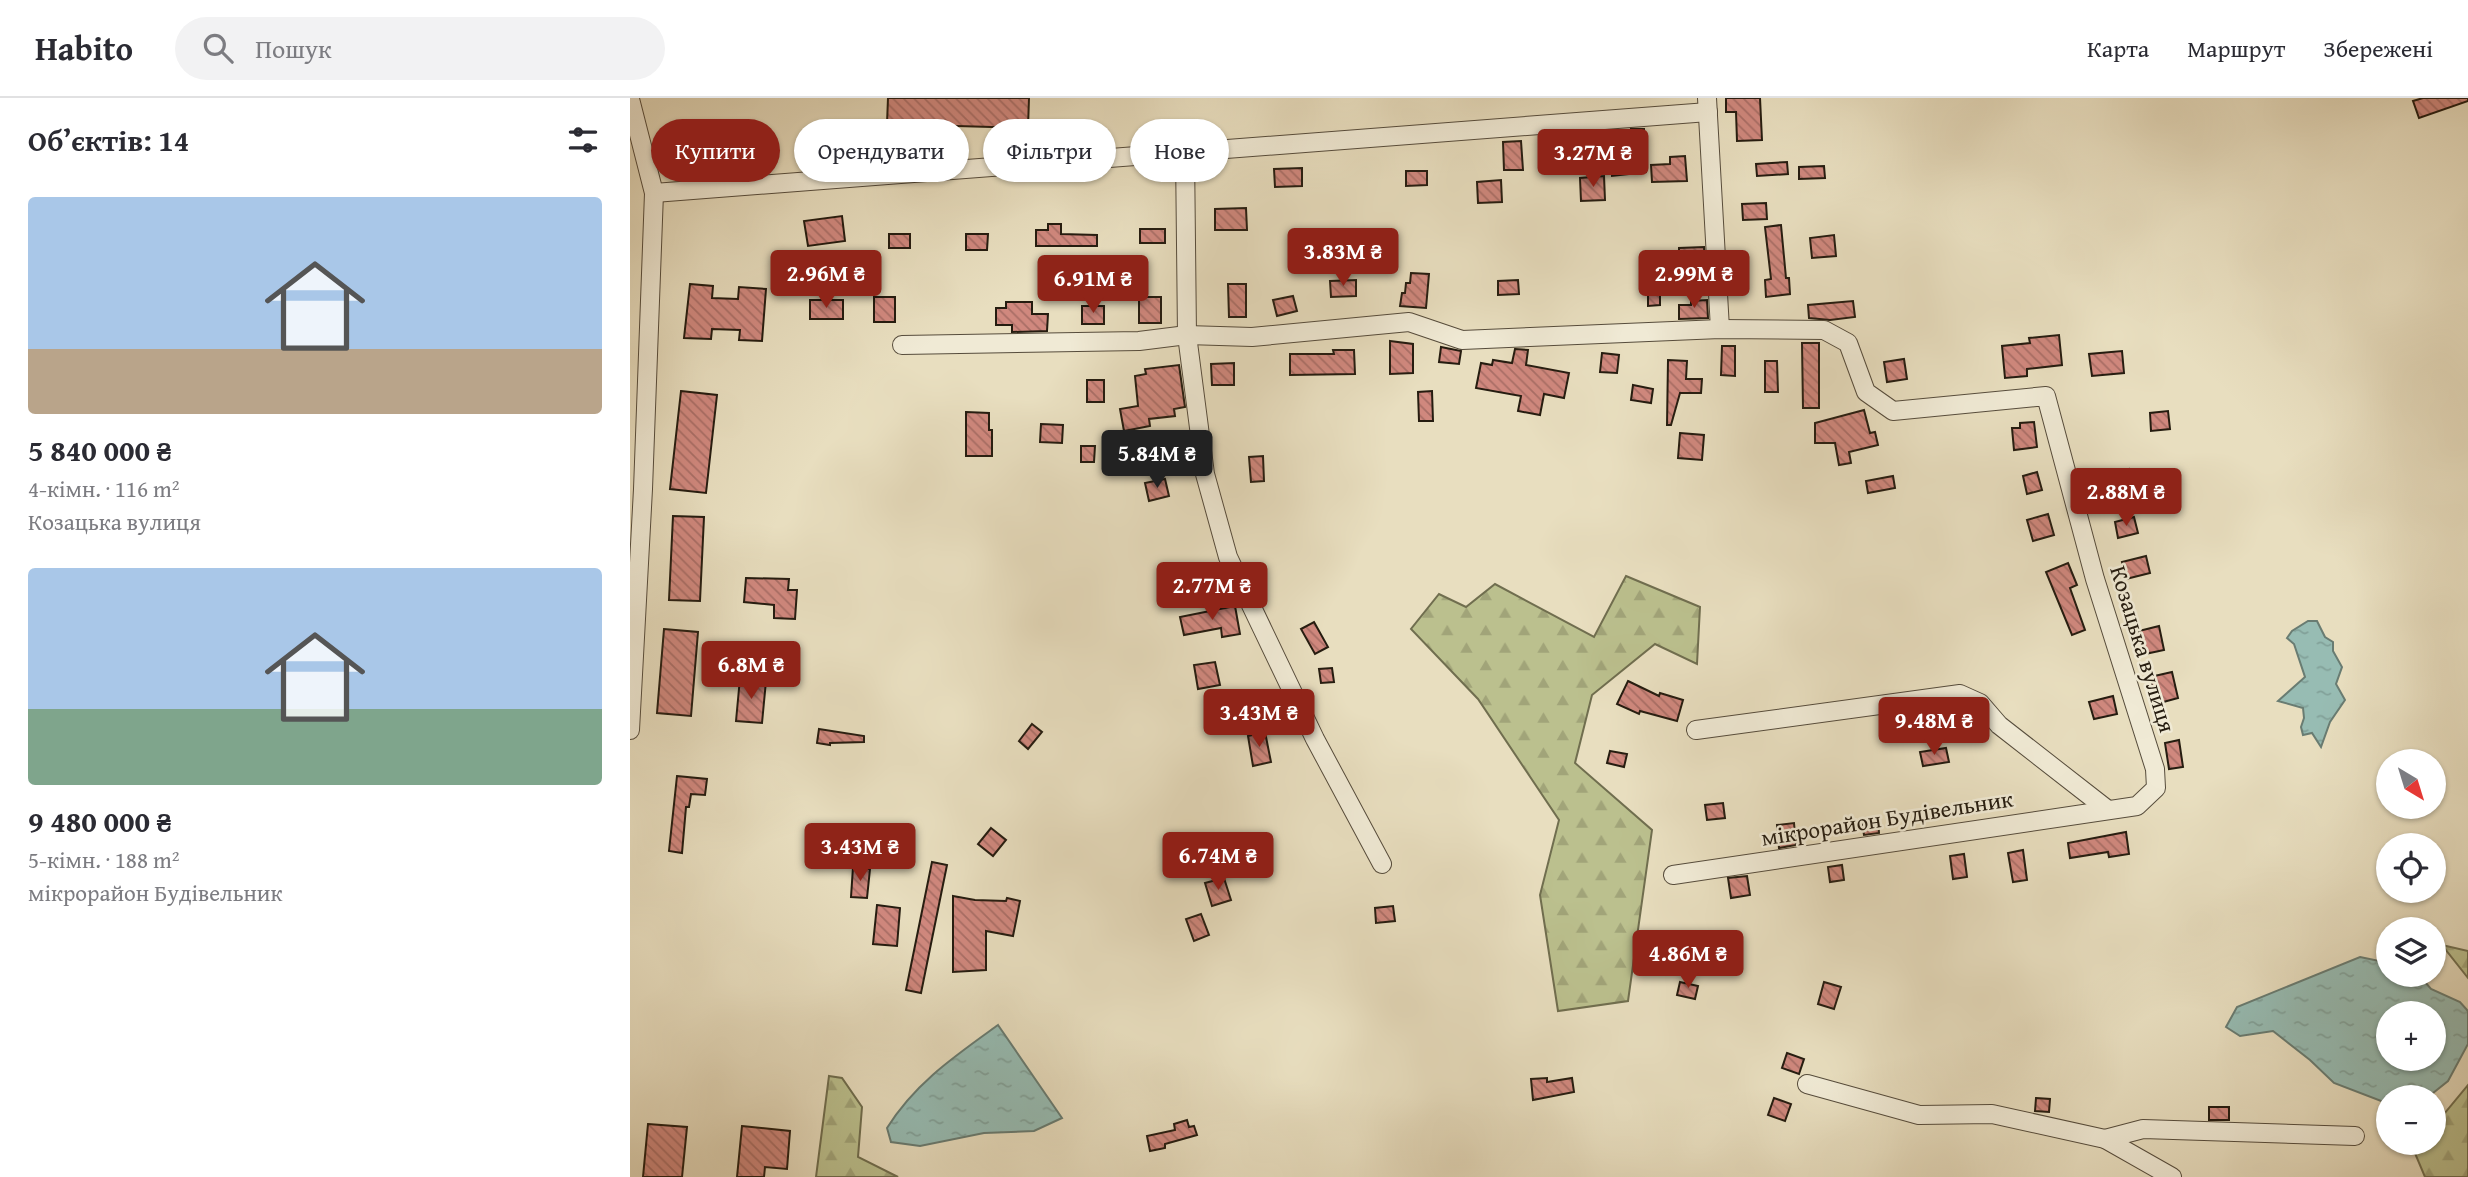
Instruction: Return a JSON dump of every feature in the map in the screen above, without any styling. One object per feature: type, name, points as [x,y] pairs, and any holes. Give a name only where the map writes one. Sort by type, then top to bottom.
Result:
[{"type":"street","points":[[630,99],[654,193],[643,489],[630,730]]},
{"type":"street","points":[[1229,148],[1707,105],[1720,329]]},
{"type":"street","points":[[654,193],[1130,156]]},
{"type":"street","points":[[1185,182],[1187,335],[1205,474],[1228,557],[1315,739],[1382,864]]},
{"type":"street","name":"Козацька вулиця","points":[[902,345],[1139,341],[1187,335],[1252,337],[1409,322],[1462,340],[1720,329],[1824,330],[1848,343],[1866,392],[1893,411],[2046,396],[2095,579],[2155,769],[2156,788]]},
{"type":"street","points":[[1696,730],[1960,694],[1980,703],[1999,725],[2108,810]]},
{"type":"street","name":"мікрорайон Будівельник","points":[[1673,875],[2137,806],[2156,788]]},
{"type":"street","points":[[1807,1084],[1919,1115],[1992,1115],[2105,1139],[2172,1177]]},
{"type":"street","points":[[2105,1139],[2143,1129],[2355,1136]]},
{"type":"green space","points":[[1626,576],[1700,607],[1697,664],[1655,644],[1592,695],[1575,763],[1652,830],[1628,1001],[1558,1011],[1540,895],[1559,820],[1478,699],[1411,629],[1439,594],[1466,607],[1495,584],[1594,637]]},
{"type":"green space","points":[[2446,946],[2468,951],[2468,978],[2446,950]]},
{"type":"green space","points":[[829,1076],[842,1078],[862,1107],[858,1157],[898,1177],[816,1177]]},
{"type":"green space","points":[[2468,1085],[2468,1177],[2425,1177],[2416,1155],[2446,1155],[2446,1112]]},
{"type":"water","points":[[2308,621],[2317,621],[2325,637],[2333,642],[2333,651],[2342,667],[2336,684],[2345,700],[2330,722],[2321,747],[2312,733],[2303,735],[2303,708],[2278,701],[2305,677],[2294,644],[2287,638],[2292,631]]},
{"type":"water","points":[[2360,957],[2376,960],[2376,987],[2429,987],[2460,1002],[2468,1011],[2468,1044],[2448,1081],[2443,1085],[2376,1085],[2376,1099],[2334,1083],[2273,1031],[2240,1036],[2226,1027],[2237,1007]]},
{"type":"water","points":[[998,1025],[1062,1118],[1034,1131],[984,1133],[920,1146],[891,1142],[887,1128],[910,1097],[937,1071]]},
{"type":"building","points":[[888,98],[1029,98],[1028,119],[983,119],[983,127],[969,126],[969,119],[887,119]]},
{"type":"building","points":[[1726,98],[1760,98],[1762,140],[1737,141],[1736,112],[1726,112]]},
{"type":"building","points":[[2423,98],[2468,98],[2468,101],[2419,118],[2413,101]]},
{"type":"building","points":[[1631,129],[1644,129],[1646,172],[1612,176],[1611,150],[1632,149]]},
{"type":"building","points":[[1521,141],[1523,170],[1504,170],[1503,142]]},
{"type":"building","points":[[1685,156],[1687,181],[1652,182],[1651,165],[1670,164],[1670,157]]},
{"type":"building","points":[[1787,162],[1788,174],[1757,176],[1756,164]]},
{"type":"building","points":[[1824,166],[1825,178],[1799,179],[1799,167]]},
{"type":"building","points":[[1302,168],[1302,186],[1275,187],[1274,169]]},
{"type":"building","points":[[1406,171],[1427,171],[1427,185],[1406,186]]},
{"type":"building","points":[[1604,176],[1605,200],[1581,201],[1580,178]]},
{"type":"building","points":[[1501,180],[1502,202],[1478,203],[1477,182]]},
{"type":"building","points":[[1766,203],[1767,219],[1743,220],[1742,204]]},
{"type":"building","points":[[1246,208],[1247,230],[1215,230],[1215,209]]},
{"type":"building","points":[[842,216],[845,241],[808,246],[804,221]]},
{"type":"building","points":[[1048,224],[1061,224],[1061,234],[1097,235],[1097,246],[1036,246],[1036,230],[1048,230]]},
{"type":"building","points":[[1781,225],[1790,294],[1766,297],[1765,280],[1771,279],[1765,227]]},
{"type":"building","points":[[1140,229],[1165,229],[1165,243],[1140,243]]},
{"type":"building","points":[[889,234],[910,234],[910,248],[889,248]]},
{"type":"building","points":[[966,234],[988,234],[987,250],[966,250]]},
{"type":"building","points":[[1834,235],[1836,256],[1812,258],[1810,238]]},
{"type":"building","points":[[1704,247],[1705,263],[1679,264],[1679,248]]},
{"type":"building","points":[[1411,273],[1429,274],[1426,308],[1400,306],[1406,283],[1410,283]]},
{"type":"building","points":[[1356,280],[1356,296],[1331,297],[1330,281]]},
{"type":"building","points":[[1518,280],[1519,294],[1498,295],[1498,281]]},
{"type":"building","points":[[690,284],[713,286],[712,298],[738,299],[739,287],[766,289],[762,341],[739,340],[740,330],[712,329],[711,339],[684,338]]},
{"type":"building","points":[[1228,284],[1246,284],[1246,317],[1229,317]]},
{"type":"building","points":[[1660,290],[1660,305],[1648,306],[1648,291]]},
{"type":"building","points":[[1293,296],[1297,311],[1277,316],[1273,300]]},
{"type":"building","points":[[874,297],[895,297],[895,322],[874,322]]},
{"type":"building","points":[[1139,297],[1161,297],[1161,323],[1139,323]]},
{"type":"building","points":[[810,300],[843,300],[843,319],[810,319]]},
{"type":"building","points":[[1707,300],[1708,318],[1679,319],[1679,305],[1691,305],[1691,301]]},
{"type":"building","points":[[1853,301],[1855,317],[1830,320],[1809,318],[1808,305]]},
{"type":"building","points":[[1006,302],[1032,302],[1032,314],[1048,314],[1047,331],[1012,332],[1012,325],[996,325],[996,308],[1006,308]]},
{"type":"building","points":[[1082,306],[1104,306],[1104,324],[1082,324]]},
{"type":"building","points":[[2059,335],[2062,365],[2027,369],[2027,376],[2005,378],[2002,346],[2030,343],[2029,338]]},
{"type":"building","points":[[1390,341],[1413,344],[1413,373],[1390,374]]},
{"type":"building","points":[[1802,343],[1819,343],[1819,408],[1803,408]]},
{"type":"building","points":[[1722,346],[1735,346],[1735,376],[1721,375]]},
{"type":"building","points":[[1441,347],[1461,351],[1459,364],[1439,362]]},
{"type":"building","points":[[1515,349],[1528,350],[1526,365],[1569,373],[1564,398],[1544,394],[1540,415],[1518,411],[1521,396],[1476,388],[1481,363],[1492,365],[1493,360],[1512,363]]},
{"type":"building","points":[[1333,350],[1354,350],[1355,374],[1290,375],[1290,354],[1334,354]]},
{"type":"building","points":[[2122,351],[2124,373],[2092,376],[2089,354]]},
{"type":"building","points":[[1602,353],[1619,355],[1617,373],[1600,372]]},
{"type":"building","points":[[1904,359],[1907,379],[1887,382],[1884,362]]},
{"type":"building","points":[[1668,360],[1687,361],[1686,379],[1702,379],[1701,393],[1680,393],[1671,425],[1667,425]]},
{"type":"building","points":[[1765,361],[1777,361],[1778,392],[1765,392]]},
{"type":"building","points":[[1234,363],[1234,385],[1212,385],[1211,364]]},
{"type":"building","points":[[1179,365],[1185,407],[1174,409],[1175,416],[1149,419],[1150,426],[1124,431],[1120,409],[1138,406],[1135,376],[1146,374],[1145,369]]},
{"type":"building","points":[[1087,380],[1104,380],[1104,402],[1087,402]]},
{"type":"building","points":[[1633,385],[1653,389],[1651,403],[1631,400]]},
{"type":"building","points":[[681,391],[717,395],[706,493],[670,489]]},
{"type":"building","points":[[1432,391],[1433,421],[1419,421],[1418,392]]},
{"type":"building","points":[[1864,410],[1870,433],[1875,432],[1878,445],[1849,452],[1851,463],[1839,465],[1835,443],[1815,443],[1815,423]]},
{"type":"building","points":[[2168,411],[2170,429],[2151,431],[2150,413]]},
{"type":"building","points":[[966,412],[989,413],[992,456],[966,456]]},
{"type":"building","points":[[2034,422],[2037,447],[2014,450],[2012,428],[2020,428],[2020,423]]},
{"type":"building","points":[[1041,424],[1063,425],[1062,443],[1040,442]]},
{"type":"building","points":[[1680,433],[1704,435],[1702,460],[1678,458]]},
{"type":"building","points":[[1081,446],[1095,446],[1094,462],[1081,462]]},
{"type":"building","points":[[1263,456],[1264,481],[1251,482],[1249,457]]},
{"type":"building","points":[[2129,469],[2134,489],[2112,494],[2109,480],[2118,477],[2117,472]]},
{"type":"building","points":[[2037,472],[2042,490],[2027,494],[2023,476]]},
{"type":"building","points":[[1893,476],[1895,488],[1868,493],[1866,481]]},
{"type":"building","points":[[1165,479],[1169,496],[1149,501],[1145,483]]},
{"type":"building","points":[[2048,514],[2054,535],[2033,541],[2027,520]]},
{"type":"building","points":[[673,516],[704,517],[700,601],[669,600]]},
{"type":"building","points":[[2134,517],[2138,533],[2118,538],[2115,522]]},
{"type":"building","points":[[2146,556],[2150,573],[2126,579],[2122,562]]},
{"type":"building","points":[[2068,563],[2077,585],[2070,588],[2085,630],[2072,635],[2046,572]]},
{"type":"building","points":[[746,578],[789,579],[788,590],[797,590],[795,619],[774,618],[774,605],[744,602]]},
{"type":"building","points":[[1230,588],[1238,604],[1225,606],[1222,590]]},
{"type":"building","points":[[1235,606],[1240,634],[1222,637],[1221,628],[1184,635],[1180,617]]},
{"type":"building","points":[[1314,622],[1328,647],[1315,654],[1301,629]]},
{"type":"building","points":[[2159,626],[2164,650],[2145,654],[2139,631]]},
{"type":"building","points":[[664,629],[698,632],[691,716],[657,713]]},
{"type":"building","points":[[1215,662],[1220,685],[1198,689],[1194,665]]},
{"type":"building","points":[[1332,668],[1334,682],[1321,683],[1319,669]]},
{"type":"building","points":[[2172,672],[2178,698],[2156,704],[2150,677]]},
{"type":"building","points":[[740,678],[766,681],[762,723],[736,721]]},
{"type":"building","points":[[1628,681],[1659,696],[1660,693],[1683,700],[1677,721],[1640,711],[1639,714],[1617,704]]},
{"type":"building","points":[[2113,696],[2117,714],[2094,719],[2089,702]]},
{"type":"building","points":[[1945,714],[1947,726],[1934,728],[1932,716]]},
{"type":"building","points":[[1032,724],[1042,732],[1028,749],[1019,741]]},
{"type":"building","points":[[819,729],[864,736],[864,742],[830,745],[817,743]]},
{"type":"building","points":[[1265,732],[1271,762],[1253,766],[1248,736]]},
{"type":"building","points":[[2179,740],[2183,767],[2169,769],[2165,743]]},
{"type":"building","points":[[1946,748],[1949,762],[1923,766],[1920,752]]},
{"type":"building","points":[[1610,751],[1627,754],[1624,767],[1607,763]]},
{"type":"building","points":[[677,776],[707,779],[705,795],[691,794],[689,807],[686,807],[682,853],[669,851]]},
{"type":"building","points":[[1723,803],[1725,818],[1707,820],[1705,805]]},
{"type":"building","points":[[1878,820],[1879,833],[1864,835],[1862,823]]},
{"type":"building","points":[[1794,823],[1796,845],[1779,848],[1777,825]]},
{"type":"building","points":[[991,828],[1006,840],[993,856],[978,844]]},
{"type":"building","points":[[2126,832],[2129,854],[2109,857],[2108,852],[2070,858],[2068,843]]},
{"type":"building","points":[[2023,850],[2027,880],[2013,882],[2008,853]]},
{"type":"building","points":[[1964,854],[1967,877],[1953,879],[1950,856]]},
{"type":"building","points":[[932,862],[947,865],[921,993],[906,990]]},
{"type":"building","points":[[1842,865],[1844,880],[1830,882],[1828,867]]},
{"type":"building","points":[[853,867],[870,869],[867,898],[851,897]]},
{"type":"building","points":[[1747,876],[1750,895],[1731,898],[1728,878]]},
{"type":"building","points":[[1224,878],[1231,900],[1212,906],[1205,883]]},
{"type":"building","points":[[953,896],[975,900],[1006,901],[1007,898],[1020,901],[1013,936],[986,931],[986,970],[953,972]]},
{"type":"building","points":[[877,905],[900,908],[897,946],[873,944]]},
{"type":"building","points":[[1393,906],[1395,921],[1376,923],[1375,908]]},
{"type":"building","points":[[1201,914],[1209,935],[1194,941],[1186,919]]},
{"type":"building","points":[[1680,982],[1698,986],[1695,999],[1677,995]]},
{"type":"building","points":[[1824,982],[1841,987],[1834,1009],[1818,1004]]},
{"type":"building","points":[[1787,1053],[1804,1059],[1799,1074],[1782,1068]]},
{"type":"building","points":[[1547,1078],[1547,1082],[1572,1078],[1574,1092],[1533,1100],[1531,1079]]},
{"type":"building","points":[[1774,1098],[1791,1104],[1785,1121],[1768,1115]]},
{"type":"building","points":[[2036,1098],[2050,1099],[2049,1112],[2035,1111]]},
{"type":"building","points":[[2209,1107],[2229,1107],[2229,1120],[2209,1120]]},
{"type":"building","points":[[1187,1120],[1189,1127],[1194,1126],[1197,1135],[1150,1151],[1147,1136],[1175,1130],[1174,1124]]},
{"type":"building","points":[[648,1124],[687,1127],[682,1177],[643,1177]]},
{"type":"building","points":[[742,1126],[790,1131],[787,1169],[765,1167],[764,1177],[737,1177]]}]
